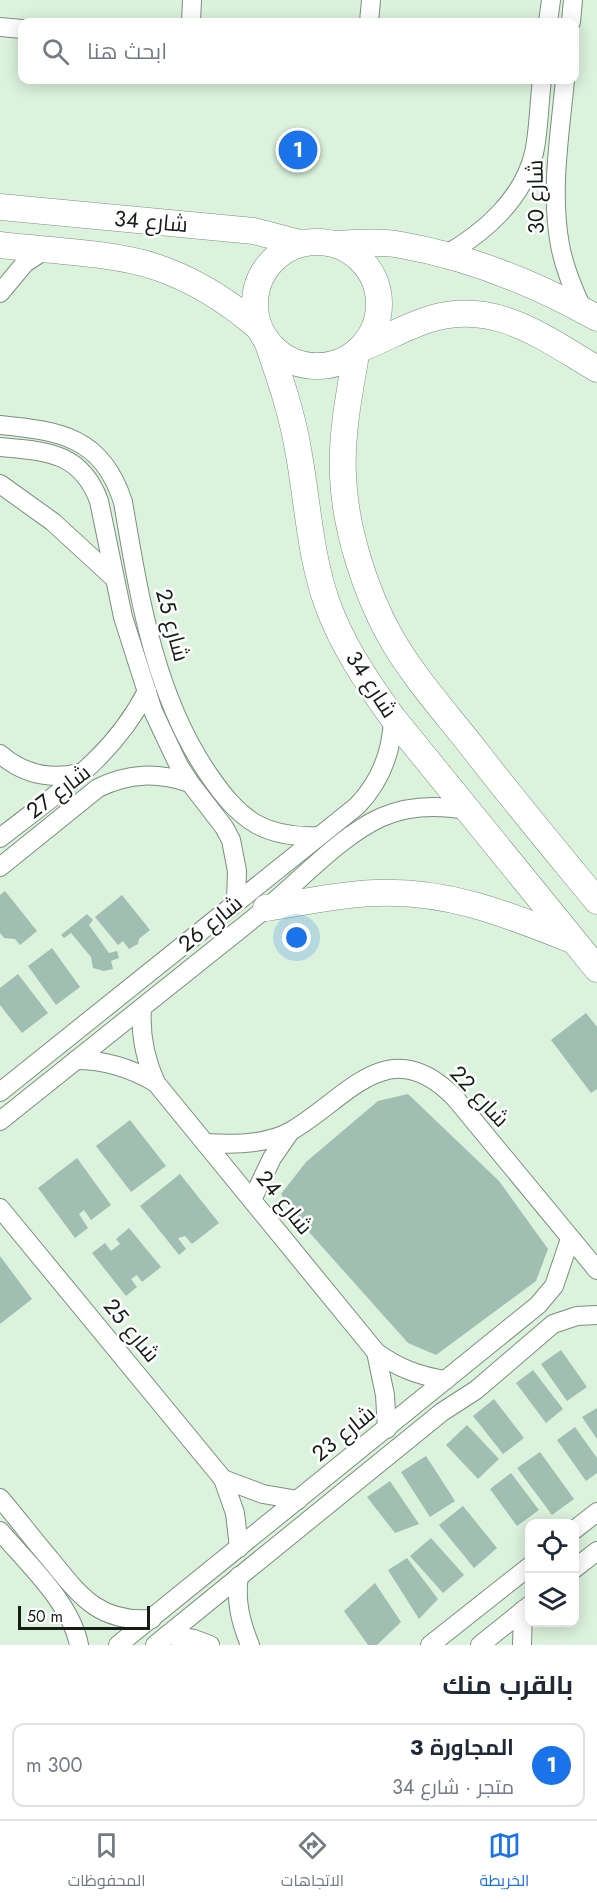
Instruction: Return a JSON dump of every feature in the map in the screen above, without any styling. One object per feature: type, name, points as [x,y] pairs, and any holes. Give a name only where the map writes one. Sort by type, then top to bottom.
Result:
[{"type":"street","points":[[191,18],[192,0]]},
{"type":"street","points":[[369,18],[371,0]]},
{"type":"street","points":[[548,18],[550,0]]},
{"type":"street","points":[[571,18],[573,0]]},
{"type":"street","points":[[0,27],[18,29]]},
{"type":"street","name":"شارع 30","points":[[445,255],[479,234],[494,220],[507,205],[527,171],[534,153],[542,84]]},
{"type":"street","name":"شارع 30","points":[[566,84],[555,200],[560,246],[566,268],[590,314]]},
{"type":"street","points":[[527,171],[556,177]]},
{"type":"street","name":"شارع 34","points":[[0,207],[254,231],[300,243]]},
{"type":"street","points":[[590,314],[536,286],[445,255],[399,244],[337,244],[318,241],[300,243],[284,251],[271,262],[261,276],[256,293],[255,311],[263,334],[278,353],[292,362],[308,366],[325,367],[341,363],[359,351],[429,319],[466,313],[504,318],[521,325],[597,369]]},
{"type":"street","points":[[337,244],[355,254],[363,262],[370,270],[378,289],[380,310],[375,331],[359,351]]},
{"type":"street","name":"شارع 34","points":[[0,246],[123,259],[156,267],[176,274],[218,296],[263,334],[294,431],[312,546],[328,605],[354,659],[370,687],[393,718],[597,969]]},
{"type":"street","points":[[0,292],[20,268],[45,250]]},
{"type":"street","name":"شارع 34","points":[[359,351],[343,437],[343,477],[347,515],[373,600],[390,637],[421,682],[519,807],[597,901]]},
{"type":"street","name":"شارع 25","points":[[2,423],[52,432],[78,441],[89,448],[108,468],[117,484],[126,520],[148,632],[169,698],[192,748],[222,792],[244,816],[264,828],[287,835],[318,836]]},
{"type":"street","name":"شارع 25","points":[[0,447],[49,453],[71,462],[89,479],[95,489],[105,525],[123,617],[147,691],[169,748],[190,783],[224,827],[231,840],[237,871],[236,902]]},
{"type":"street","points":[[0,484],[53,522],[114,578]]},
{"type":"street","points":[[105,525],[126,520]]},
{"type":"street","name":"شارع 27","points":[[0,838],[83,772],[120,736],[147,691]]},
{"type":"street","name":"شارع 26","points":[[6,1087],[343,817],[369,793],[379,778],[390,749],[393,718]]},
{"type":"street","points":[[0,754],[18,767],[45,776],[59,777],[83,772],[98,788]]},
{"type":"street","name":"شارع 27","points":[[0,867],[98,788],[112,781],[143,775],[159,775],[190,783]]},
{"type":"street","points":[[206,804],[222,792]]},
{"type":"street","name":"شارع 26","points":[[0,1121],[266,909],[354,833],[384,816],[416,808],[442,807],[467,810]]},
{"type":"street","points":[[343,817],[354,833]]},
{"type":"street","points":[[266,909],[357,894],[430,895],[483,906],[575,942]]},
{"type":"street","name":"شارع 24","points":[[142,1008],[143,1046],[156,1083],[376,1352],[391,1364],[409,1372],[446,1380]]},
{"type":"street","name":"شارع 24","points":[[76,1060],[90,1060],[132,1069],[156,1083]]},
{"type":"street","name":"شارع 22","points":[[252,1200],[272,1158],[290,1132],[365,1077],[399,1069],[422,1073],[442,1085],[455,1098],[597,1270]]},
{"type":"street","points":[[6,1087],[27,1100]]},
{"type":"street","name":"شارع 22","points":[[206,1143],[248,1143],[290,1132]]},
{"type":"street","name":"شارع 25","points":[[1,1207],[223,1479],[235,1513],[239,1548]]},
{"type":"street","name":"شارع 23","points":[[118,1645],[387,1429],[547,1296],[559,1275],[570,1239]]},
{"type":"street","name":"شارع 23","points":[[161,1640],[442,1412],[476,1390],[554,1324],[577,1316],[597,1315]]},
{"type":"street","points":[[506,1332],[523,1351]]},
{"type":"street","name":"شارع 24","points":[[376,1352],[385,1395],[387,1429]]},
{"type":"street","points":[[348,1459],[363,1476]]},
{"type":"street","points":[[223,1479],[263,1494],[298,1500]]},
{"type":"street","points":[[0,1498],[83,1599],[103,1612],[127,1619],[152,1619]]},
{"type":"street","points":[[579,1526],[597,1512]]},
{"type":"street","points":[[0,1531],[68,1613],[79,1645]]},
{"type":"street","points":[[579,1565],[597,1551]]},
{"type":"street","points":[[430,1645],[525,1570]]},
{"type":"street","points":[[239,1576],[238,1605],[250,1645]]},
{"type":"street","points":[[52,1593],[66,1580]]},
{"type":"street","points":[[480,1645],[525,1609]]},
{"type":"street","points":[[522,1645],[525,1617]]},
{"type":"street","points":[[161,1640],[194,1639],[210,1645]]},
{"type":"building","points":[[5,891],[37,931],[20,945],[15,939],[4,938],[0,933],[0,895]]},
{"type":"building","points":[[122,895],[150,930],[139,939],[138,944],[129,949],[123,941],[118,945],[95,917]]},
{"type":"building","points":[[87,914],[93,920],[89,925],[109,953],[117,951],[119,958],[111,961],[113,969],[104,971],[93,968],[91,957],[71,933],[64,938],[61,935]]},
{"type":"building","points":[[52,948],[80,987],[56,1005],[28,966]]},
{"type":"building","points":[[18,974],[48,1013],[22,1033],[0,1005],[0,988]]},
{"type":"building","points":[[586,1013],[597,1027],[597,1089],[591,1093],[551,1040]]},
{"type":"building","points":[[408,1094],[499,1181],[548,1249],[536,1281],[436,1355],[408,1343],[300,1222],[281,1194],[306,1162],[378,1101]]},
{"type":"building","points":[[130,1120],[166,1166],[131,1192],[96,1146]]},
{"type":"building","points":[[77,1158],[111,1205],[91,1220],[84,1210],[79,1214],[88,1228],[75,1238],[38,1188]]},
{"type":"building","points":[[180,1174],[219,1223],[192,1244],[185,1236],[178,1238],[186,1249],[179,1255],[140,1206]]},
{"type":"building","points":[[129,1228],[161,1267],[142,1282],[137,1275],[131,1279],[137,1287],[126,1296],[92,1253],[105,1243],[111,1251],[120,1244],[116,1239]]},
{"type":"building","points":[[0,1256],[32,1299],[0,1324]]},
{"type":"building","points":[[561,1350],[587,1387],[567,1401],[541,1364]]},
{"type":"building","points":[[533,1370],[563,1409],[546,1423],[516,1383]]},
{"type":"building","points":[[494,1399],[524,1438],[503,1454],[473,1416]]},
{"type":"building","points":[[597,1408],[597,1439],[582,1417]]},
{"type":"building","points":[[467,1425],[499,1459],[478,1479],[446,1445]]},
{"type":"building","points":[[575,1427],[597,1458],[597,1473],[586,1481],[557,1440]]},
{"type":"building","points":[[540,1452],[574,1499],[552,1515],[517,1468]]},
{"type":"building","points":[[426,1456],[455,1501],[430,1517],[401,1472]]},
{"type":"building","points":[[511,1473],[539,1510],[517,1526],[490,1489]]},
{"type":"building","points":[[390,1481],[419,1524],[395,1533],[367,1497]]},
{"type":"building","points":[[463,1506],[497,1548],[474,1568],[439,1525]]},
{"type":"building","points":[[431,1538],[464,1575],[443,1593],[410,1556]]},
{"type":"building","points":[[407,1558],[438,1599],[419,1619],[388,1570]]},
{"type":"building","points":[[375,1583],[401,1622],[377,1645],[368,1645],[344,1611]]},
{"type":"place","name":"المجاورة 3","points":[[298,150]]}]
